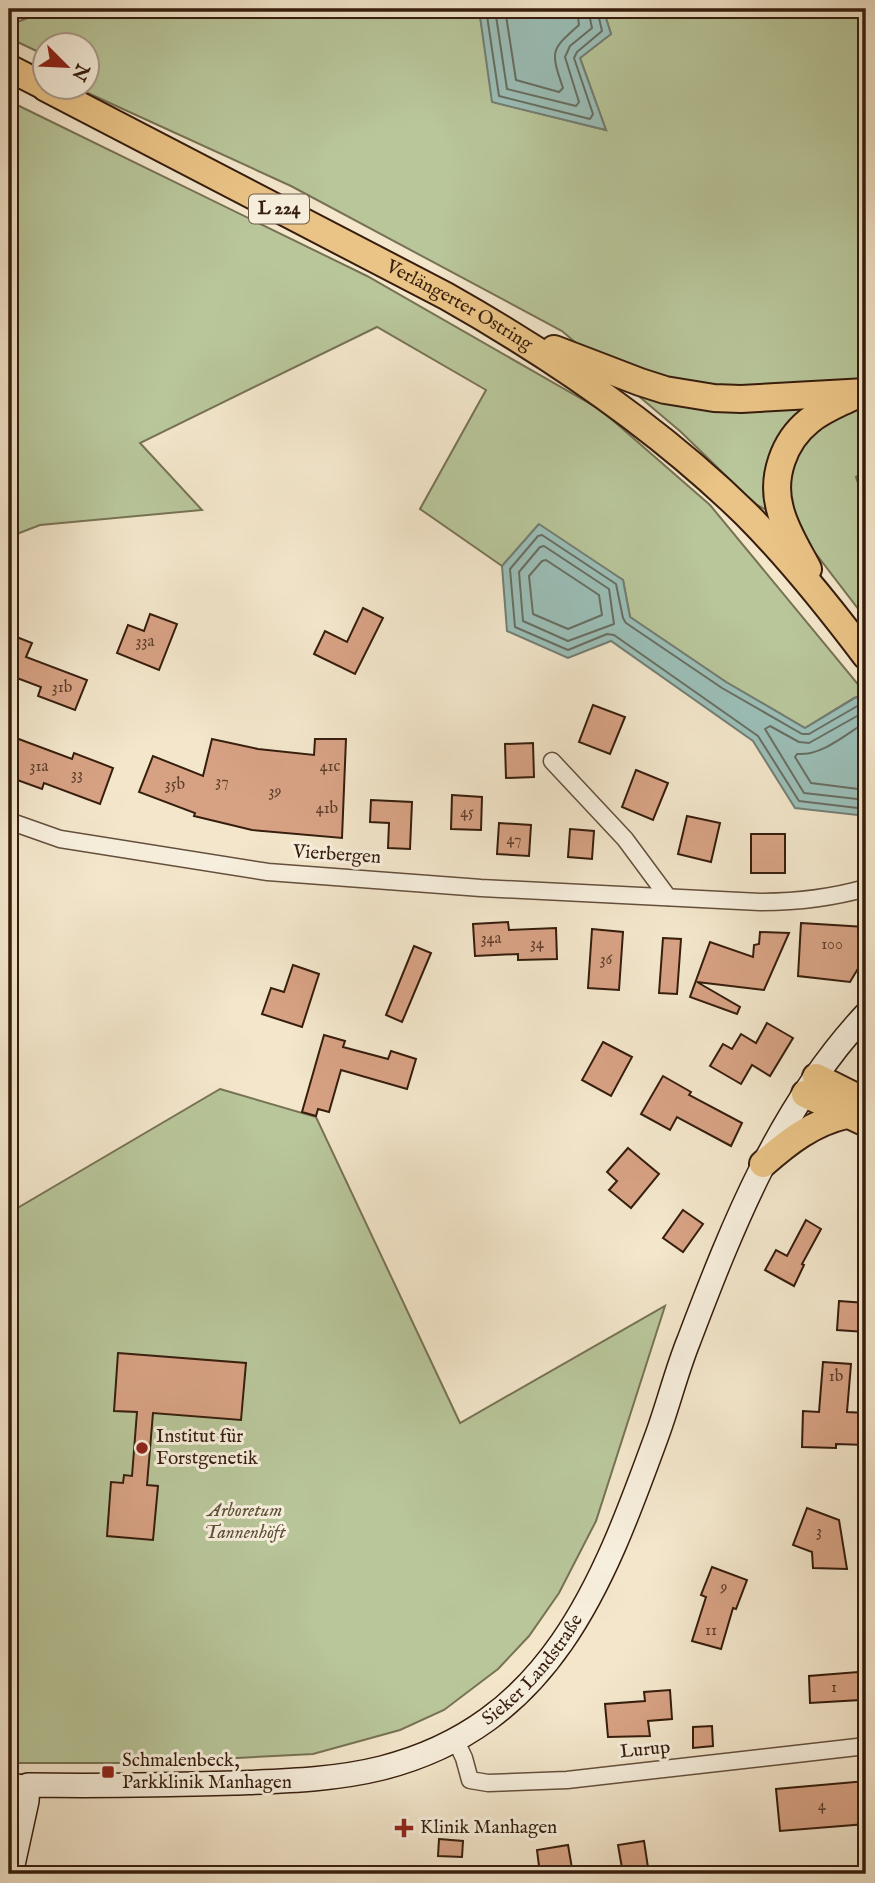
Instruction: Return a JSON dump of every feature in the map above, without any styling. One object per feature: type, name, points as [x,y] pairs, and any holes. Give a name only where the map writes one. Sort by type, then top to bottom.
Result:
[{"type":"main road","name":"Verlängerter Ostring","points":[[9,69],[32,80]]},
{"type":"main road","name":"Verlängerter Ostring","points":[[75,102],[510,332],[628,413],[668,444],[746,515],[822,598]]},
{"type":"main road","points":[[510,332],[640,382],[690,394],[741,399],[862,393]]},
{"type":"main road","points":[[822,598],[779,508],[780,466],[789,444],[802,427],[822,412],[862,393]]},
{"type":"main road","name":"L 224","points":[[822,598],[866,656]]},
{"type":"main road","name":"Sieker Landstraße","points":[[19,1784],[202,1784],[305,1780],[381,1768],[456,1741],[506,1705],[533,1681],[589,1602],[657,1436],[689,1340],[729,1237],[763,1164],[810,1085],[866,1014]]},
{"type":"main road","points":[[810,1085],[859,1113]]},
{"type":"main road","points":[[763,1164],[785,1144],[808,1129],[859,1113]]},
{"type":"main road","points":[[11,1874],[27,1801],[19,1784]]},
{"type":"street","points":[[552,761],[625,839],[668,897]]},
{"type":"street","name":"Vierbergen","points":[[9,821],[61,839],[268,872],[481,888],[760,902],[796,902],[842,895],[866,888]]},
{"type":"street","name":"Vierbergen","points":[[842,895],[866,898]]},
{"type":"street","name":"Lurup","points":[[456,1741],[470,1780],[488,1783],[567,1780],[866,1746]]},
{"type":"green space","points":[[51,9],[479,9],[493,102],[606,130],[580,58],[611,34],[603,9],[866,9],[866,470],[856,477],[866,508],[866,619],[793,524],[755,504],[681,432],[562,331],[291,186],[102,99],[102,32],[32,32],[32,49],[9,38],[9,25]]},
{"type":"green space","points":[[9,101],[367,276],[601,410],[710,505],[866,694],[854,698],[805,728],[726,682],[630,617],[623,580],[538,525],[502,566],[420,509],[486,390],[377,327],[140,443],[202,510],[40,525],[9,537]]},
{"type":"green space","name":"Arboretum Tannenhöft","points":[[220,1089],[316,1117],[460,1423],[665,1306],[596,1521],[559,1593],[529,1636],[498,1669],[444,1710],[400,1730],[313,1754],[143,1763],[9,1763],[9,1213]]},
{"type":"water","points":[[479,9],[603,9],[611,34],[580,58],[606,130],[492,102]]},
{"type":"water","points":[[539,524],[623,580],[630,617],[726,682],[805,728],[866,694],[866,816],[795,808],[753,741],[611,641],[568,658],[507,631],[502,566]]},
{"type":"building","points":[[363,608],[383,618],[355,674],[314,654],[325,631],[347,642]]},
{"type":"building","points":[[150,614],[177,624],[159,670],[117,653],[128,625],[144,631]]},
{"type":"building","points":[[9,634],[32,643],[26,657],[87,680],[75,710],[38,696],[41,687],[9,675]]},
{"type":"building","points":[[593,705],[625,717],[610,754],[579,742]]},
{"type":"building","points":[[16,738],[72,759],[74,753],[113,768],[100,804],[44,783],[42,789],[9,777],[9,758]]},
{"type":"building","points":[[212,739],[258,749],[314,755],[315,739],[346,739],[342,838],[252,830],[194,816],[195,813],[139,792],[153,756],[203,776]]},
{"type":"building","points":[[533,743],[534,777],[506,778],[505,744]]},
{"type":"building","points":[[636,770],[668,783],[653,820],[622,807]]},
{"type":"building","points":[[452,795],[482,797],[481,830],[451,829]]},
{"type":"building","points":[[371,800],[412,802],[410,849],[388,848],[389,823],[370,822]]},
{"type":"building","points":[[687,816],[720,823],[711,862],[678,854]]},
{"type":"building","points":[[499,823],[531,825],[529,856],[497,854]]},
{"type":"building","points":[[570,829],[594,831],[592,859],[568,857]]},
{"type":"building","points":[[751,834],[785,834],[785,873],[751,873]]},
{"type":"building","points":[[508,922],[509,930],[556,928],[557,959],[518,960],[518,954],[475,956],[473,924]]},
{"type":"building","points":[[801,923],[865,927],[862,962],[850,982],[798,976]]},
{"type":"building","points":[[592,929],[623,932],[619,990],[588,988]]},
{"type":"building","points":[[760,932],[789,933],[764,990],[697,982],[740,1007],[737,1014],[690,997],[710,942],[753,957],[754,945],[759,944]]},
{"type":"building","points":[[663,938],[681,939],[677,994],[659,993]]},
{"type":"building","points":[[414,946],[431,953],[402,1022],[386,1015]]},
{"type":"building","points":[[293,965],[319,974],[302,1027],[262,1014],[271,988],[284,992]]},
{"type":"building","points":[[767,1023],[793,1038],[770,1076],[752,1065],[741,1084],[710,1066],[723,1044],[732,1049],[741,1034],[756,1043]]},
{"type":"building","points":[[324,1035],[345,1041],[343,1047],[388,1059],[391,1051],[416,1059],[407,1089],[341,1070],[329,1112],[318,1109],[316,1116],[302,1112]]},
{"type":"building","points":[[603,1042],[632,1057],[611,1096],[582,1080]]},
{"type":"building","points":[[663,1076],[691,1092],[689,1095],[742,1123],[731,1146],[677,1117],[670,1130],[641,1114]]},
{"type":"building","points":[[628,1148],[659,1174],[631,1208],[609,1190],[617,1181],[607,1172]]},
{"type":"building","points":[[683,1210],[703,1224],[683,1252],[663,1238]]},
{"type":"building","points":[[806,1220],[821,1229],[802,1264],[804,1265],[794,1286],[765,1270],[776,1250],[787,1256]]},
{"type":"building","points":[[839,1301],[866,1303],[865,1332],[837,1330]]},
{"type":"building","name":"Institut für Forstgenetik","points":[[118,1353],[246,1363],[241,1420],[153,1413],[147,1485],[158,1486],[153,1540],[107,1536],[111,1482],[123,1483],[124,1475],[132,1476],[137,1412],[114,1411]]},
{"type":"building","points":[[823,1362],[851,1364],[847,1412],[866,1413],[866,1445],[802,1447],[803,1411],[819,1412]]},
{"type":"building","points":[[807,1508],[839,1520],[847,1569],[813,1568],[812,1552],[793,1545]]},
{"type":"building","points":[[712,1567],[747,1580],[736,1609],[733,1608],[721,1649],[692,1641],[706,1597],[701,1595]]},
{"type":"building","points":[[858,1672],[860,1700],[810,1703],[809,1676]]},
{"type":"building","points":[[670,1690],[672,1719],[648,1721],[650,1736],[608,1737],[605,1704],[645,1701],[644,1692]]},
{"type":"building","points":[[712,1726],[713,1746],[693,1748],[693,1727]]},
{"type":"building","points":[[866,1781],[866,1824],[780,1831],[776,1789]]},
{"type":"building","points":[[439,1839],[463,1841],[462,1857],[438,1856]]},
{"type":"building","points":[[644,1841],[649,1874],[623,1874],[618,1845]]},
{"type":"building","points":[[568,1845],[573,1874],[540,1874],[537,1850]]},
{"type":"place","name":"Institut für Forstgenetik","points":[[142,1448]]},
{"type":"place","name":"Schmalenbeck, Parkklinik Manhagen","points":[[108,1772]]},
{"type":"place","name":"Klinik Manhagen","points":[[404,1828]]}]
